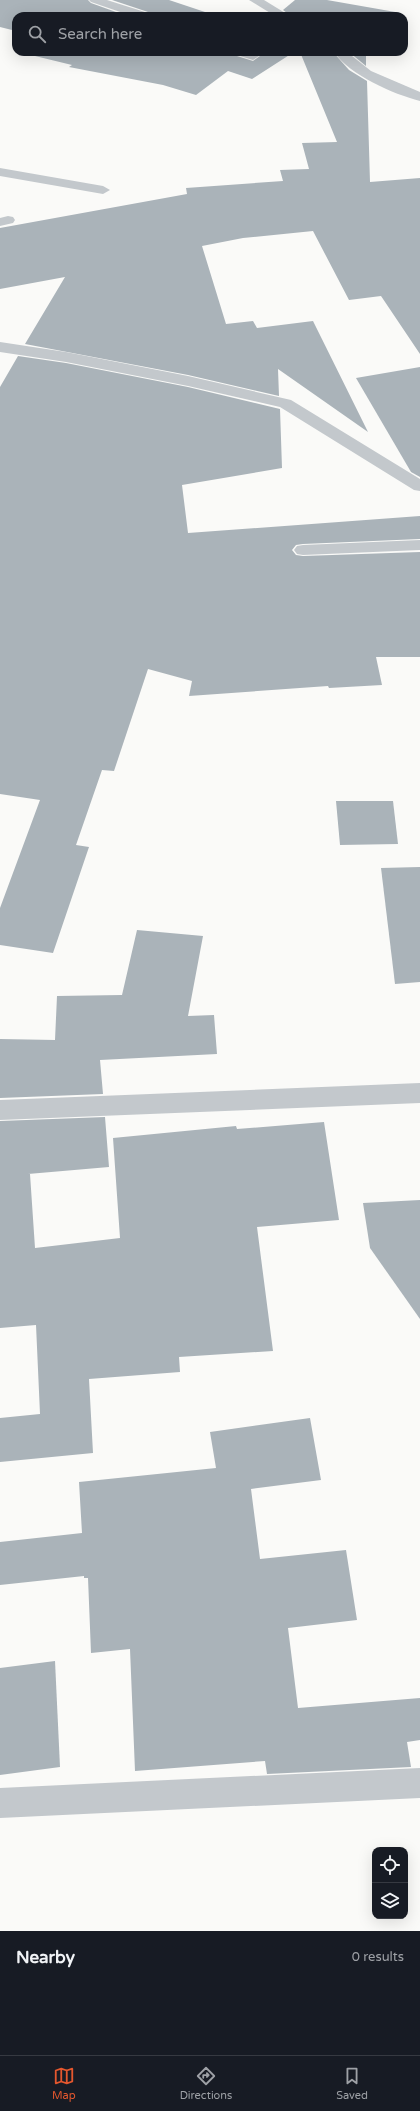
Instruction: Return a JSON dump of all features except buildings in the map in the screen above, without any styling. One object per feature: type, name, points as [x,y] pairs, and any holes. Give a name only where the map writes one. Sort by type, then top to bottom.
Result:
[{"type":"street","points":[[95,0],[132,12]]},
{"type":"street","points":[[255,0],[277,12]]},
{"type":"street","points":[[343,56],[349,63],[362,72],[420,97]]},
{"type":"street","points":[[0,172],[103,190]]},
{"type":"street","points":[[0,347],[66,357],[180,379],[286,403],[420,486]]},
{"type":"street","points":[[303,550],[420,545]]},
{"type":"street","points":[[0,1110],[420,1093]]},
{"type":"street","points":[[0,1803],[420,1783]]}]
